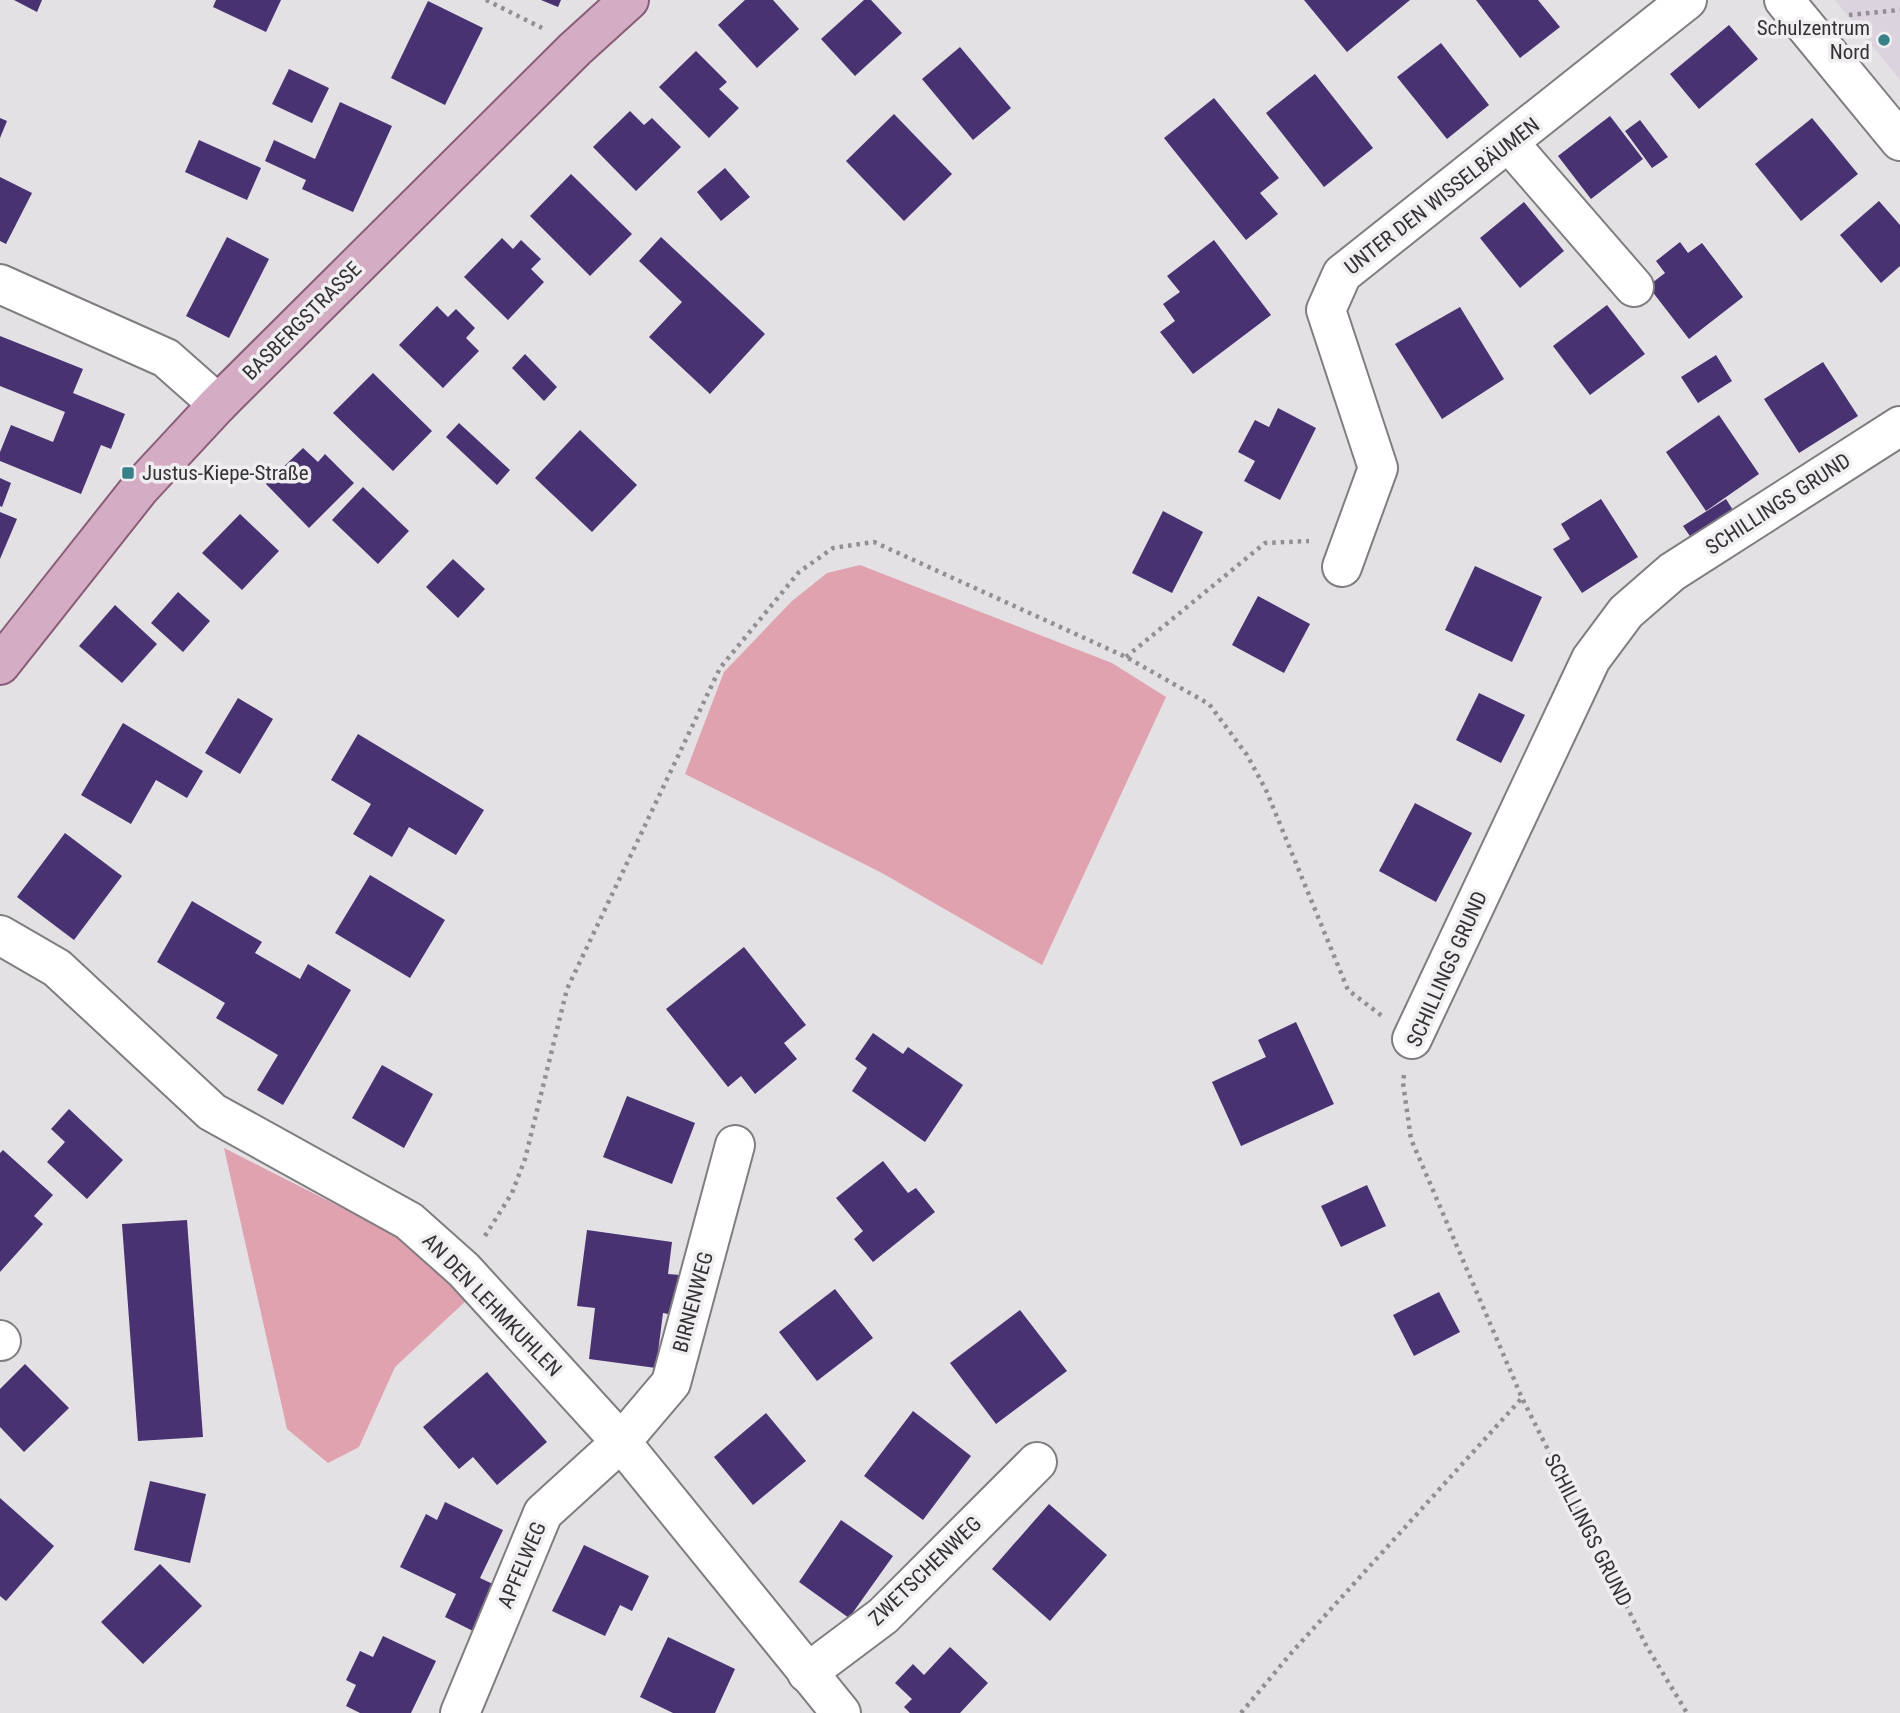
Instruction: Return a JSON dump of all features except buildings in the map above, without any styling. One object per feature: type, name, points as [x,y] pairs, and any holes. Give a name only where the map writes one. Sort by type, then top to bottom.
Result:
[{"type":"main road","name":"BASBERGSTRASSE","points":[[0,665],[140,488],[218,404],[575,49],[629,0]]},
{"type":"street","name":"UNTER DEN WISSELBÄUMEN","points":[[1347,553],[1378,468],[1326,310],[1342,274],[1686,0]]},
{"type":"street","points":[[1784,0],[1900,141]]},
{"type":"street","points":[[1509,143],[1634,287]]},
{"type":"street","points":[[0,284],[166,358],[218,404]]},
{"type":"street","name":"SCHILLINGS GRUND","points":[[1412,1038],[1591,659],[1626,612],[1672,572],[1900,426]]},
{"type":"street","name":"AN DEN LEHMKUHLEN","points":[[0,935],[57,968],[212,1112],[409,1221],[464,1270],[621,1442],[841,1713]]},
{"type":"street","name":"BIRNENWEG","points":[[621,1442],[671,1383],[735,1145]]},
{"type":"street","name":"APFELWEG","points":[[460,1713],[543,1513],[621,1442]]},
{"type":"street","name":"ZWETSCHENWEG","points":[[807,1673],[883,1616],[1037,1462]]},
{"type":"path","points":[[486,0],[529,20],[575,49]]},
{"type":"path","points":[[464,1270],[512,1193],[525,1159],[573,976],[720,668],[799,572],[833,548],[874,542],[1126,657],[1209,704],[1247,755],[1266,790],[1348,990],[1412,1038]]},
{"type":"path","points":[[1126,657],[1265,544],[1347,553]]},
{"type":"path","name":"SCHILLINGS GRUND","points":[[1412,1038],[1402,1083],[1411,1139],[1522,1398],[1647,1647],[1687,1713]]},
{"type":"path","points":[[1241,1713],[1293,1651],[1522,1398]]},
{"type":"shaded area","name":"Schulzentrum Nord","points":[[1835,0],[1900,0],[1900,80]]},
{"type":"shaded area","points":[[860,565],[1112,663],[1166,697],[1042,965],[882,873],[685,774],[724,672],[792,601],[827,573]]},
{"type":"shaded area","points":[[224,1148],[404,1239],[468,1299],[395,1367],[359,1447],[328,1463],[287,1429]]},
{"type":"place","name":"Schulzentrum Nord","points":[[1884,40]]},
{"type":"place","name":"Justus-Kiepe-Straße","points":[[128,473]]}]
